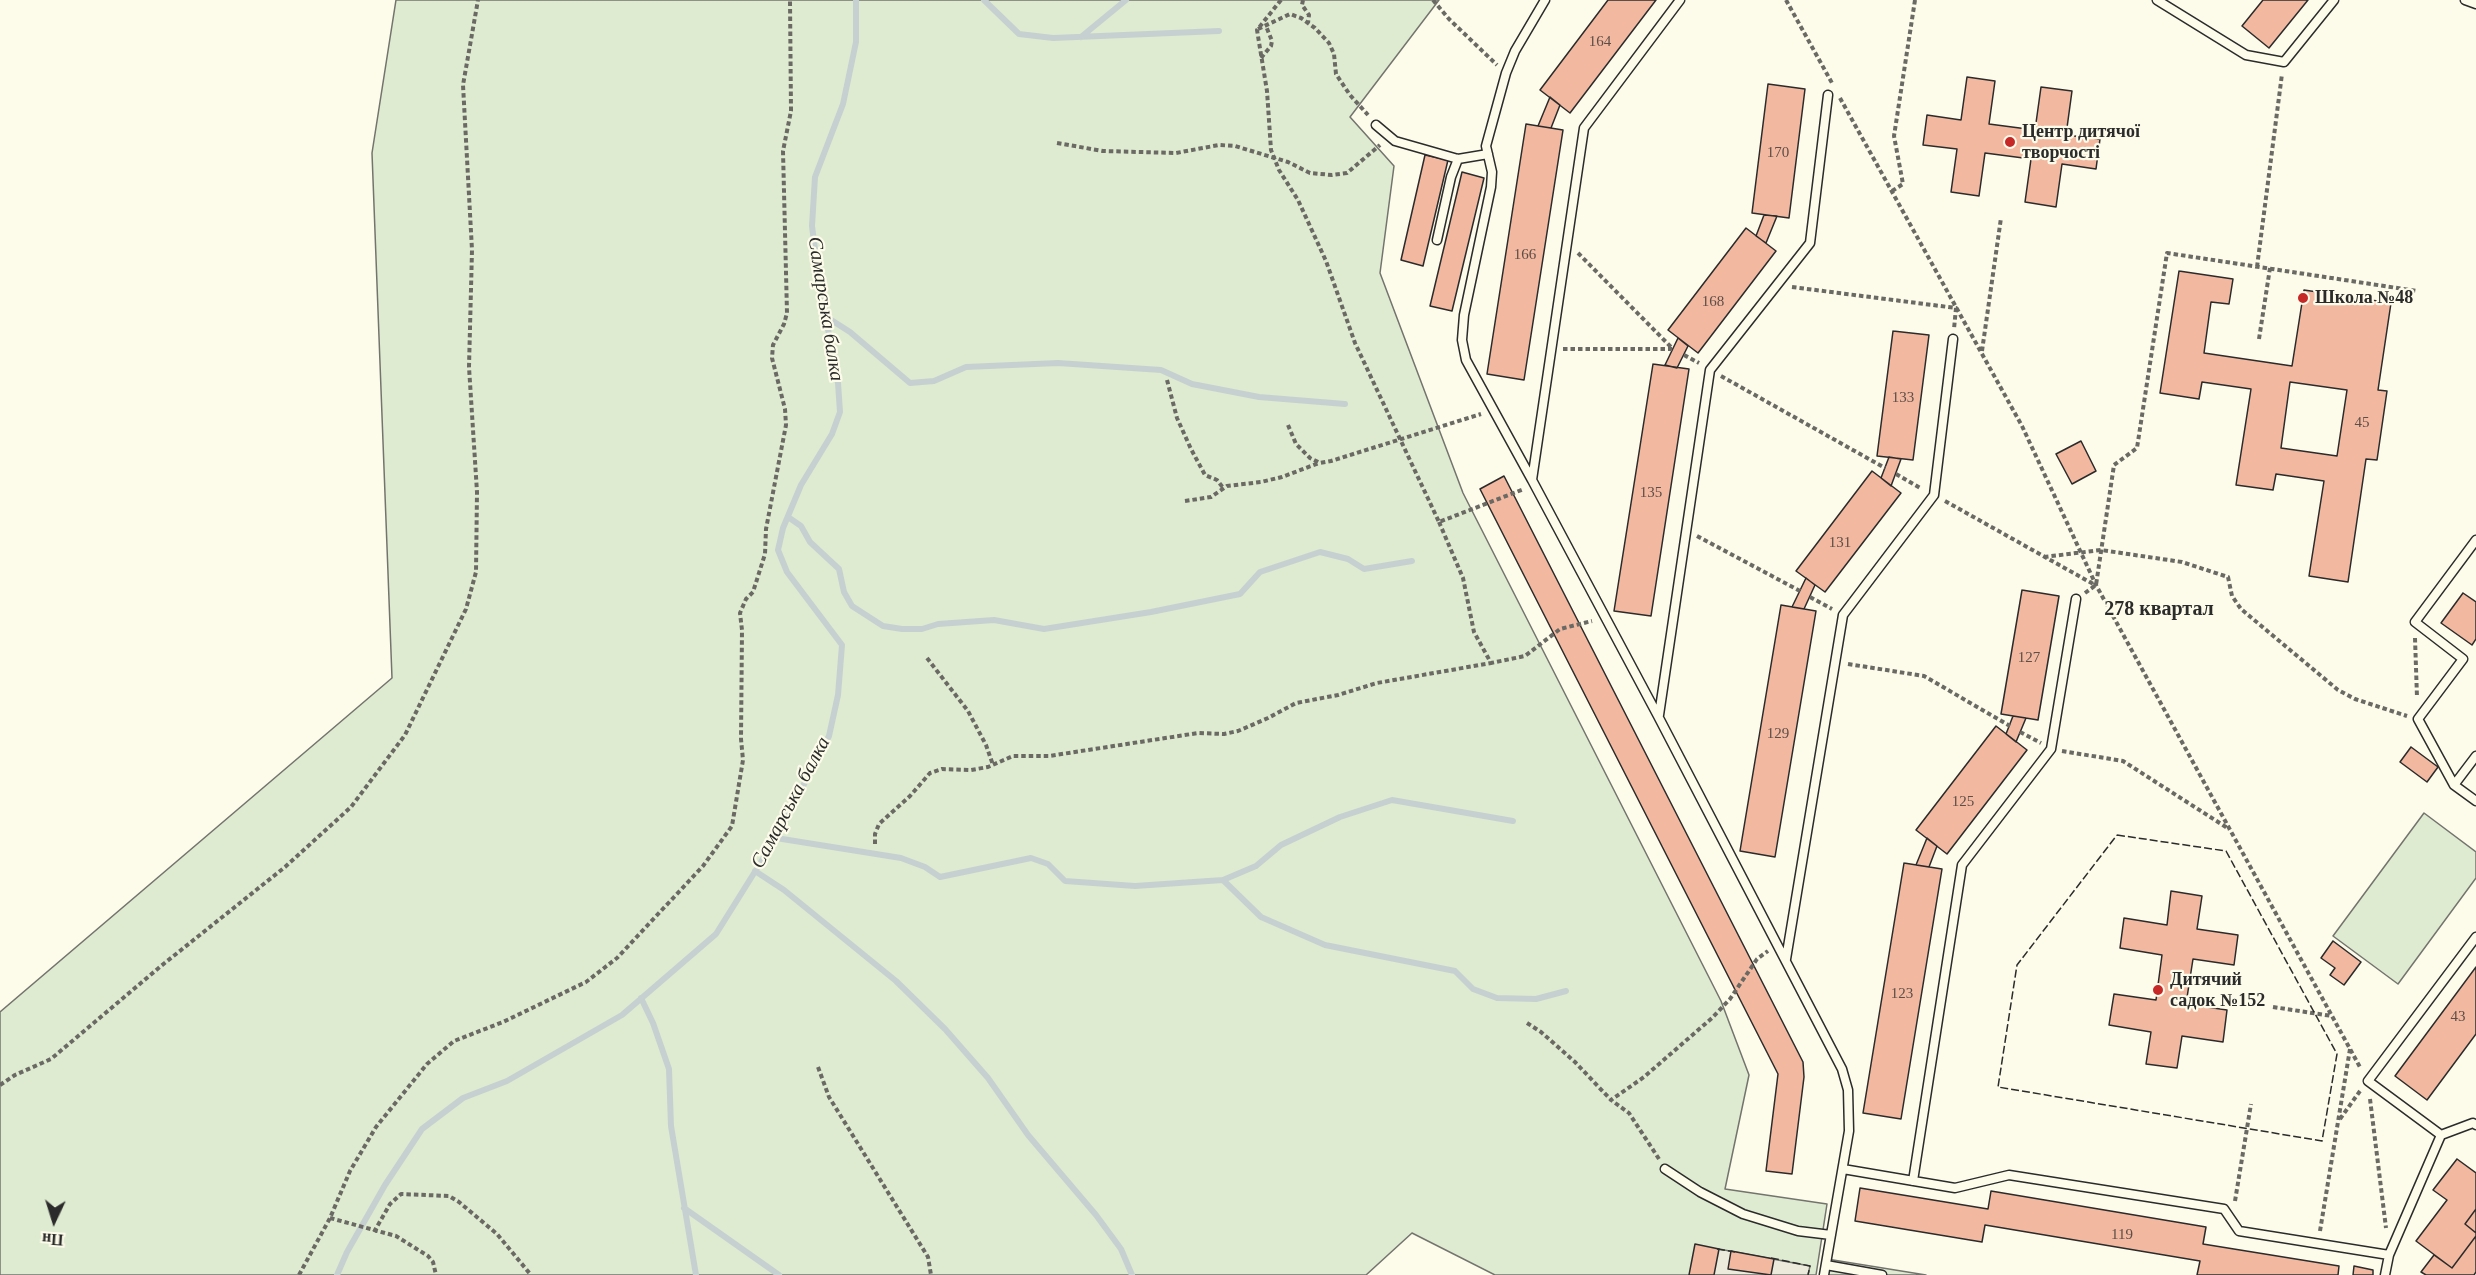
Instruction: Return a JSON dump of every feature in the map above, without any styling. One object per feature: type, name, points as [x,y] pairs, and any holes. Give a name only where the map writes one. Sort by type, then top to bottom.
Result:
[{"type":"lane","points":[[1545,0],[1515,51],[1506,73],[1486,146],[1492,172],[1491,187],[1464,315],[1462,340],[1466,360],[1659,716],[1780,946],[1842,1070],[1848,1089],[1849,1131],[1824,1275]]},
{"type":"lane","points":[[1533,483],[1584,128],[1680,0]]},
{"type":"lane","points":[[2157,0],[2246,56],[2284,62],[2334,0]]},
{"type":"lane","points":[[2464,0],[2476,4]]},
{"type":"lane","points":[[1659,716],[1710,369],[1810,243],[1828,95]]},
{"type":"lane","points":[[1376,125],[1395,141],[1458,159],[1488,154]]},
{"type":"lane","points":[[1437,240],[1451,177],[1458,159]]},
{"type":"lane","points":[[1786,959],[1843,615],[1934,495],[1953,339]]},
{"type":"lane","points":[[2476,540],[2415,622],[2463,659],[2418,719],[2454,785],[2476,801]]},
{"type":"lane","points":[[1913,1181],[1962,865],[2051,749],[2076,599]]},
{"type":"lane","points":[[2454,785],[2476,756]]},
{"type":"lane","points":[[2441,1135],[2368,1081],[2476,937]]},
{"type":"lane","points":[[2385,1275],[2389,1255],[2441,1135],[2473,1123],[2476,1125]]},
{"type":"lane","points":[[1665,1168],[1700,1192],[1743,1214],[1798,1231],[1831,1235]]},
{"type":"lane","points":[[1843,1169],[1955,1188],[2009,1174],[2224,1209],[2240,1231],[2389,1255]]},
{"type":"lane","points":[[1826,1265],[1882,1275]]},
{"type":"path","points":[[0,1085],[15,1075],[51,1059],[161,966],[285,867],[351,807],[405,735],[466,609],[476,572],[477,492],[469,367],[472,250],[463,85],[478,0]]},
{"type":"path","points":[[299,1275],[330,1218],[350,1171],[376,1127],[428,1064],[454,1041],[503,1022],[586,982],[617,958],[703,866],[732,826],[743,760],[740,613],[746,598],[753,592],[765,554],[766,529],[786,425],[785,409],[772,358],[773,345],[787,313],[783,151],[791,111],[790,0]]},
{"type":"path","points":[[1281,0],[1257,30],[1267,92],[1270,150],[1298,200],[1326,261],[1355,343],[1439,522],[1463,578],[1474,632],[1491,663]]},
{"type":"path","points":[[1303,0],[1302,5],[1309,15],[1308,23]]},
{"type":"path","points":[[1433,0],[1477,47],[1506,73]]},
{"type":"path","points":[[1786,0],[2022,426],[2096,585],[2368,1081],[2389,1255]]},
{"type":"path","points":[[1892,191],[1903,184],[1894,136],[1915,0]]},
{"type":"path","points":[[1257,30],[1290,14],[1308,23],[1329,43],[1334,54],[1336,74],[1350,95],[1376,125]]},
{"type":"path","points":[[1261,59],[1272,41],[1266,27]]},
{"type":"path","points":[[2257,267],[2284,62]]},
{"type":"path","points":[[1057,143],[1103,151],[1176,153],[1219,145],[1235,146],[1274,158],[1310,173],[1332,175],[1347,173],[1390,137]]},
{"type":"path","points":[[1982,353],[2001,218]]},
{"type":"path","points":[[1551,348],[1673,349],[1567,242]]},
{"type":"path","points":[[2096,585],[2114,465],[2137,448],[2167,253],[2416,291]]},
{"type":"path","points":[[2259,339],[2270,268]]},
{"type":"path","points":[[1777,285],[1956,308]]},
{"type":"path","points":[[1953,339],[1956,308]]},
{"type":"path","points":[[1684,355],[1885,468]]},
{"type":"path","points":[[1167,380],[1177,418],[1191,449],[1205,475],[1217,480],[1224,489]]},
{"type":"path","points":[[1185,501],[1212,497],[1224,489],[1282,477],[1320,463],[1458,423],[1493,409]]},
{"type":"path","points":[[1288,425],[1296,444],[1310,458],[1320,463]]},
{"type":"path","points":[[1896,474],[2096,585]]},
{"type":"path","points":[[1439,522],[1533,483]]},
{"type":"path","points":[[1685,529],[1800,591]]},
{"type":"path","points":[[2044,557],[2101,549],[2182,562],[2228,577],[2232,596],[2241,609],[2338,690],[2355,699],[2418,719],[2415,622]]},
{"type":"path","points":[[1810,597],[1843,615]]},
{"type":"path","points":[[875,844],[875,834],[879,824],[910,796],[930,773],[942,769],[971,770],[993,765],[1012,756],[1049,756],[1198,733],[1224,734],[1238,731],[1296,704],[1338,695],[1377,683],[1525,656],[1560,629],[1605,616]]},
{"type":"path","points":[[927,658],[968,711],[986,744],[993,765]]},
{"type":"path","points":[[1835,662],[1924,676],[2010,726]]},
{"type":"path","points":[[2020,732],[2051,749],[2123,761],[2229,829]]},
{"type":"path","points":[[1611,1100],[1644,1077],[1712,1018],[1730,999],[1757,959],[1764,952],[1780,946]]},
{"type":"path","points":[[2273,1007],[2332,1016]]},
{"type":"path","points":[[1527,1023],[1541,1032],[1575,1062],[1611,1100],[1629,1113],[1665,1168]]},
{"type":"path","points":[[2318,1243],[2350,1049]]},
{"type":"path","points":[[818,1067],[829,1097],[928,1257],[931,1275]]},
{"type":"path","points":[[2338,1121],[2368,1081]]},
{"type":"path","points":[[2232,1220],[2251,1104]]},
{"type":"path","points":[[374,1232],[390,1204],[401,1194],[449,1196],[497,1234],[531,1275]]},
{"type":"path","points":[[330,1218],[374,1232],[396,1236],[428,1256],[433,1262],[436,1275]]},
{"type":"green space","points":[[396,0],[1439,0],[1350,117],[1394,166],[1380,273],[1463,493],[1721,1001],[1749,1075],[1725,1189],[1827,1204],[1816,1275],[1495,1275],[1412,1233],[1366,1275],[0,1275],[0,1012],[392,678],[372,153]]},
{"type":"green space","points":[[2424,813],[2476,852],[2476,878],[2398,984],[2333,936]]},
{"type":"green space","points":[[1827,1259],[1926,1275],[1824,1275]]},
{"type":"shaded area","points":[[1719,1249],[1810,1266],[1808,1275],[1689,1275]]},
{"type":"building","points":[[1608,0],[1656,0],[1570,113],[1540,90]]},
{"type":"building","points":[[2263,0],[2308,0],[2269,48],[2242,26]]},
{"type":"building","points":[[1967,77],[1995,81],[1989,124],[2035,130],[2041,87],[2072,91],[2066,135],[2100,139],[2096,169],[2062,164],[2056,207],[2025,202],[2031,159],[1985,153],[1979,196],[1951,192],[1957,149],[1923,145],[1927,115],[1961,120]]},
{"type":"building","points":[[1768,84],[1805,89],[1789,218],[1752,213]]},
{"type":"building","points":[[1550,97],[1560,105],[1551,128],[1538,126]]},
{"type":"building","points":[[1526,124],[1563,130],[1524,380],[1487,374]]},
{"type":"building","points":[[1425,155],[1448,160],[1423,266],[1401,260]]},
{"type":"building","points":[[1462,172],[1484,178],[1452,311],[1430,306]]},
{"type":"building","points":[[1764,215],[1777,216],[1766,243],[1756,236]]},
{"type":"building","points":[[1746,228],[1776,251],[1698,353],[1668,330]]},
{"type":"building","points":[[2179,271],[2233,279],[2229,304],[2211,302],[2204,353],[2292,366],[2304,290],[2391,303],[2378,390],[2387,391],[2377,460],[2366,459],[2348,582],[2309,576],[2324,481],[2276,474],[2273,490],[2236,485],[2251,389],[2202,382],[2199,399],[2160,393]],"holes":[[[2290,382],[2347,390],[2337,456],[2281,448]]]},
{"type":"building","points":[[1893,331],[1929,335],[1913,460],[1877,456]]},
{"type":"building","points":[[1678,338],[1688,346],[1677,368],[1665,365]]},
{"type":"building","points":[[1653,364],[1689,369],[1651,616],[1614,611]]},
{"type":"building","points":[[2081,441],[2096,471],[2072,484],[2056,454]]},
{"type":"building","points":[[1889,457],[1901,459],[1891,486],[1881,478]]},
{"type":"building","points":[[1872,471],[1901,493],[1825,592],[1796,571]]},
{"type":"building","points":[[1504,476],[1803,1062],[1804,1077],[1792,1174],[1766,1171],[1778,1074],[1480,489]]},
{"type":"building","points":[[1806,578],[1815,585],[1804,609],[1792,607]]},
{"type":"building","points":[[2022,590],[2059,596],[2038,720],[2001,714]]},
{"type":"building","points":[[2463,593],[2476,602],[2476,639],[2472,645],[2441,623]]},
{"type":"building","points":[[1781,605],[1816,611],[1775,857],[1740,851]]},
{"type":"building","points":[[2013,716],[2026,718],[2016,742],[2006,734]]},
{"type":"building","points":[[1996,726],[2027,750],[1947,854],[1916,830]]},
{"type":"building","points":[[2411,747],[2438,767],[2427,782],[2400,762]]},
{"type":"building","points":[[1927,838],[1937,846],[1929,867],[1916,865]]},
{"type":"building","points":[[1904,863],[1942,869],[1901,1119],[1863,1113]]},
{"type":"building","points":[[2171,891],[2202,896],[2197,929],[2238,935],[2234,965],[2193,959],[2186,1004],[2227,1010],[2223,1042],[2182,1036],[2177,1068],[2146,1064],[2151,1032],[2109,1025],[2114,994],[2156,1000],[2162,955],[2120,948],[2124,918],[2167,925]]},
{"type":"building","points":[[2333,941],[2361,962],[2344,985],[2330,975],[2335,968],[2321,958]]},
{"type":"building","points":[[2476,967],[2476,1034],[2427,1100],[2395,1076]]},
{"type":"building","points":[[2457,1159],[2476,1173],[2476,1209],[2465,1224],[2476,1233],[2476,1236],[2452,1268],[2416,1241],[2447,1200],[2433,1190]]},
{"type":"building","points":[[1860,1188],[1988,1209],[1991,1191],[2206,1227],[2203,1244],[2339,1266],[2338,1275],[2197,1275],[2200,1261],[1985,1225],[1982,1242],[1855,1221]]},
{"type":"building","points":[[2476,1209],[2476,1233],[2465,1224]]},
{"type":"building","points":[[2476,1236],[2476,1272],[2474,1275],[2426,1275],[2421,1272],[2434,1255],[2452,1268]]},
{"type":"building","points":[[1695,1244],[1719,1249],[1714,1275],[1689,1275]]},
{"type":"building","points":[[1731,1251],[1774,1259],[1771,1275],[1728,1269]]},
{"type":"building","points":[[2354,1266],[2373,1270],[2373,1275],[2353,1275]]},
{"type":"waterway","name":"Самарська балка","points":[[337,1275],[347,1252],[385,1185],[422,1129],[463,1098],[507,1081],[622,1015],[716,934],[776,838],[829,736],[838,695],[842,645],[787,572],[778,550],[783,528],[801,485],[832,434],[840,412],[838,383],[819,281],[812,226],[815,177],[843,104],[856,42],[856,0]]},
{"type":"waterway","points":[[984,0],[1019,34],[1053,38],[1219,31]]},
{"type":"waterway","points":[[1081,37],[1126,0]]},
{"type":"waterway","points":[[825,316],[850,332],[910,383],[934,381],[966,367],[1058,363],[1161,370],[1192,384],[1259,397],[1345,404]]},
{"type":"waterway","points":[[788,517],[801,526],[810,542],[839,569],[844,592],[852,606],[883,626],[902,629],[922,629],[938,624],[994,620],[1044,629],[1151,612],[1240,594],[1260,572],[1320,552],[1348,559],[1364,569],[1412,561]]},
{"type":"waterway","points":[[1223,880],[1256,866],[1281,845],[1340,817],[1392,800],[1513,821]]},
{"type":"waterway","points":[[776,838],[901,858],[925,867],[940,877],[1031,858],[1048,864],[1065,881],[1135,886],[1223,880],[1261,917],[1325,945],[1455,971],[1473,989],[1497,998],[1536,999],[1566,991]]},
{"type":"waterway","points":[[755,871],[784,890],[896,981],[945,1029],[988,1078],[1028,1135],[1096,1215],[1121,1249],[1132,1275]]},
{"type":"waterway","points":[[641,998],[653,1023],[669,1069],[671,1126],[696,1275]]},
{"type":"waterway","points":[[684,1208],[779,1275]]},
{"type":"fence","points":[[2117,835],[2226,851],[2337,1054],[2322,1141],[1998,1087],[2017,965],[2117,835]]},
{"type":"fence","points":[[1717,1249],[1735,1252]]},
{"type":"fence","points":[[1771,1258],[1810,1266],[1808,1275]]},
{"type":"place","name":"Центр дитячої творчості","points":[[2010,142]]},
{"type":"place","name":"Школа №48","points":[[2303,298]]},
{"type":"place","name":"Дитячий садок №152","points":[[2158,990]]},
{"type":"district","name":"278 квартал","points":[[2159,610]]}]
